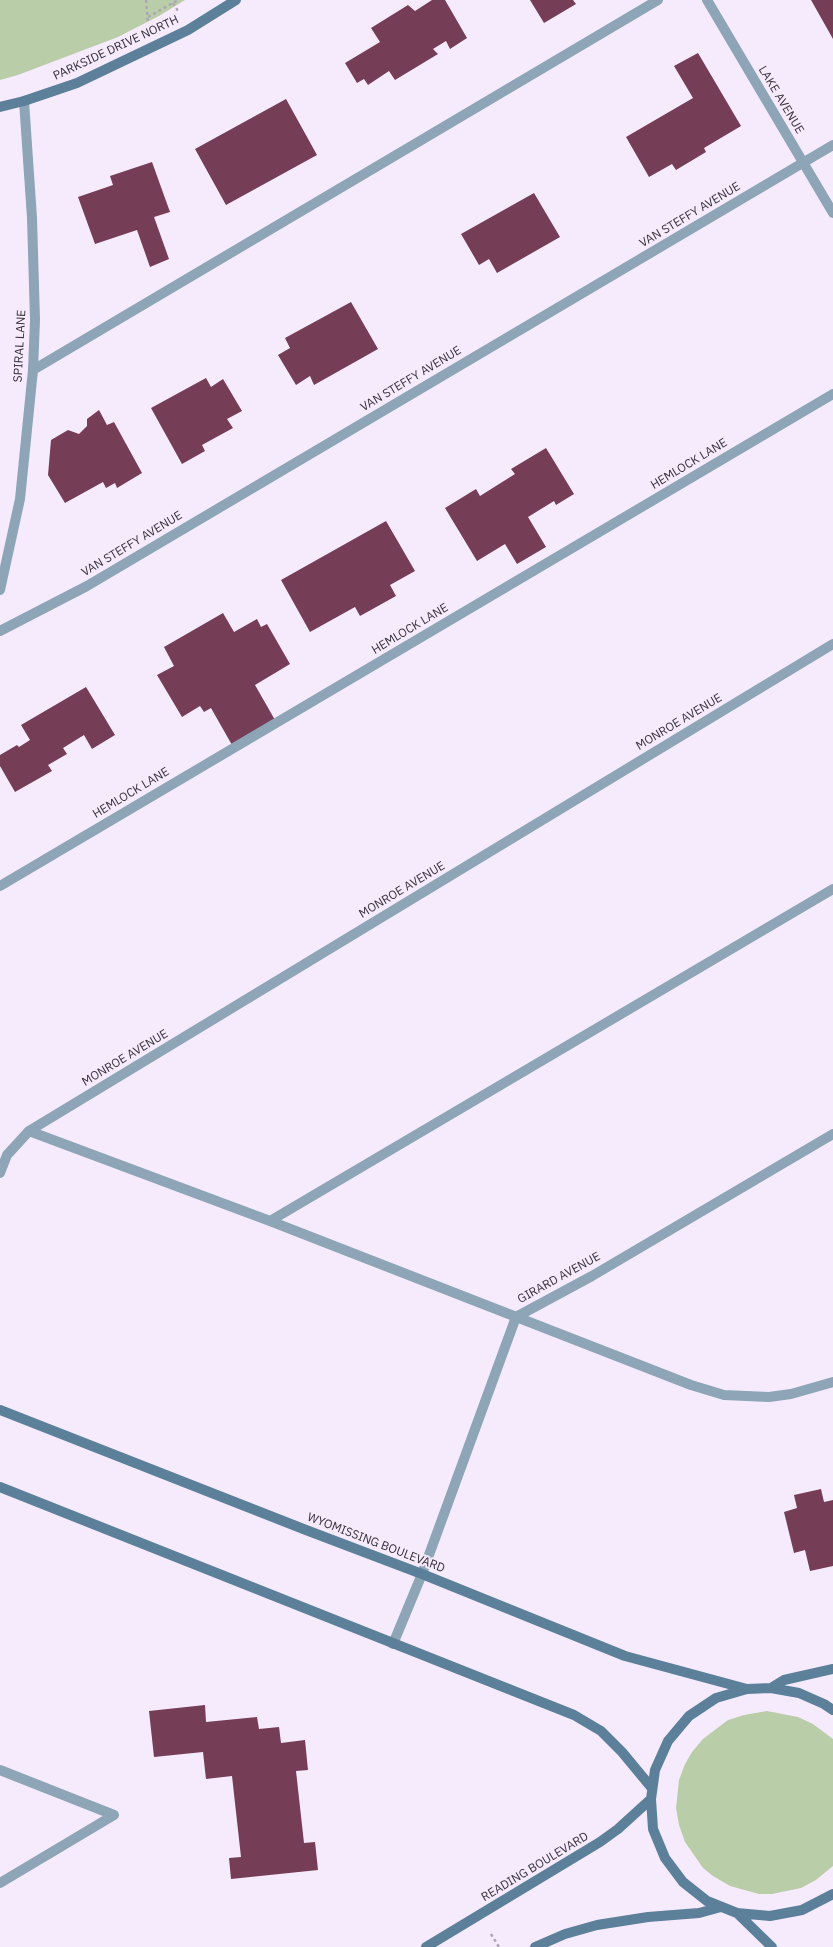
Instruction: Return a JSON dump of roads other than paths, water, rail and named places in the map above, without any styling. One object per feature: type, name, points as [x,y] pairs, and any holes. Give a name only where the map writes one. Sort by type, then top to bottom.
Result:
[{"type":"main road","name":"PARKSIDE DRIVE NORTH","points":[[0,107],[24,101],[77,83],[188,30],[236,0]]},
{"type":"main road","name":"WYOMISSING BOULEVARD","points":[[0,1410],[422,1574],[625,1656],[747,1689]]},
{"type":"main road","points":[[0,1486],[574,1715],[601,1732],[613,1742],[651,1787]]},
{"type":"main road","points":[[771,1688],[784,1680],[833,1668]]},
{"type":"main road","points":[[833,1710],[824,1704],[799,1693],[771,1688],[747,1689],[732,1692],[711,1701],[693,1713],[678,1728],[660,1755],[651,1787],[650,1799],[654,1829],[658,1844],[669,1864],[683,1882],[694,1892],[720,1907],[737,1913],[753,1916],[786,1915],[818,1904],[833,1894]]},
{"type":"main road","name":"READING BOULEVARD","points":[[426,1947],[600,1842],[618,1829],[650,1799]]},
{"type":"main road","points":[[534,1947],[565,1934],[596,1925],[648,1917],[699,1913],[720,1907]]},
{"type":"main road","points":[[737,1913],[772,1947]]},
{"type":"street","points":[[33,370],[658,0]]},
{"type":"street","name":"LAKE AVENUE","points":[[707,0],[833,213]]},
{"type":"street","name":"SPIRAL LANE","points":[[0,590],[20,500],[33,370],[35,305],[32,218],[24,101]]},
{"type":"street","name":"VAN STEFFY AVENUE","points":[[0,631],[88,586],[833,145]]},
{"type":"street","name":"HEMLOCK LANE","points":[[0,886],[833,394]]},
{"type":"street","name":"MONROE AVENUE","points":[[0,1173],[7,1155],[29,1131],[833,644]]},
{"type":"street","points":[[270,1221],[833,889]]},
{"type":"street","points":[[29,1131],[270,1221],[691,1385],[724,1395],[769,1397],[791,1394],[833,1382]]},
{"type":"street","name":"GIRARD AVENUE","points":[[393,1644],[422,1574],[516,1317],[592,1276],[833,1134]]},
{"type":"street","points":[[0,1770],[114,1814],[0,1883]]}]
